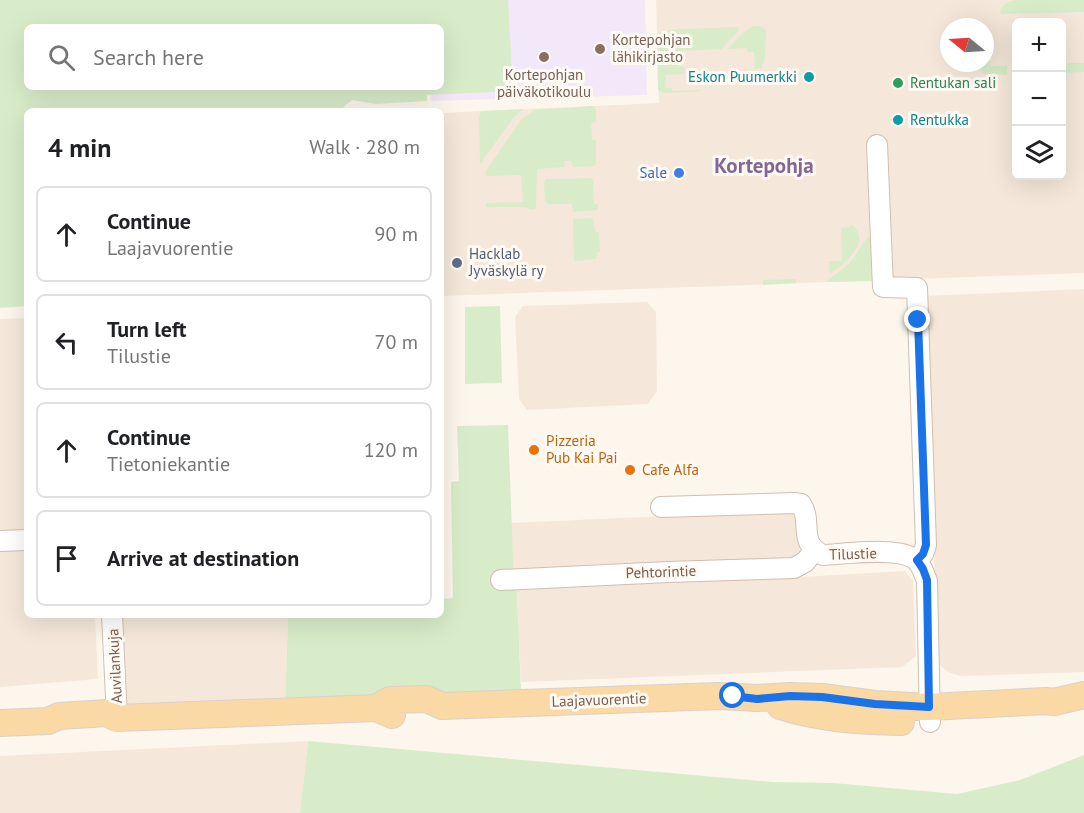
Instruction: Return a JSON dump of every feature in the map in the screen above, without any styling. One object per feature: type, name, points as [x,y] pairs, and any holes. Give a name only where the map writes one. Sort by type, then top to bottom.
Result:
[{"type":"main road","name":"Laajavuorentie","points":[[0,723],[48,721],[59,716],[107,713],[117,718],[376,708],[390,700],[427,699],[441,706],[719,696],[757,699],[826,717],[856,721],[930,714],[967,722],[1038,712],[1054,702],[1084,695]]},
{"type":"street","points":[[877,145],[883,287],[917,288],[926,545],[923,554],[917,560],[927,580],[930,714]]},
{"type":"street","name":"Tilustie","points":[[661,507],[801,504],[805,511],[806,531],[810,546],[814,551],[823,555],[892,552],[905,554],[917,560]]},
{"type":"street","points":[[0,541],[24,540]]},
{"type":"street","name":"Pehtorintie","points":[[501,580],[794,568],[805,562],[814,551]]},
{"type":"street","name":"Auvilankuja","points":[[112,618],[117,718]]},
{"type":"shaded area","name":"Kortepohjan päiväkotikoulu","points":[[428,0],[645,0],[647,95],[431,101],[430,90],[444,90],[444,24],[440,24]]},
{"type":"shaded area","points":[[656,0],[1084,0],[1084,273],[444,296],[444,113],[659,103]]},
{"type":"shaded area","points":[[1084,289],[1084,672],[960,676],[948,672],[938,664],[925,296]]},
{"type":"shaded area","points":[[647,302],[656,312],[657,391],[648,404],[527,410],[519,399],[515,317],[523,306]]},
{"type":"shaded area","points":[[24,318],[24,618],[95,618],[98,679],[0,687],[0,319]]},
{"type":"shaded area","points":[[798,510],[801,577],[905,571],[913,581],[916,656],[902,667],[521,682],[511,523]]},
{"type":"shaded area","points":[[118,618],[288,618],[285,706],[122,714]]},
{"type":"shaded area","points":[[308,741],[300,813],[0,813],[0,756]]},
{"type":"green space","points":[[0,0],[508,0],[513,91],[427,95],[427,101],[376,104],[352,100],[343,108],[24,108],[24,306],[0,308]]},
{"type":"green space","points":[[1015,0],[1084,0],[1084,12],[1001,14],[1000,11],[1004,5]]},
{"type":"green space","points":[[753,26],[760,26],[766,30],[765,60],[761,68],[755,69],[754,52],[748,52],[747,48],[727,49]]},
{"type":"green space","points":[[739,27],[722,49],[679,51],[679,67],[684,67],[684,74],[665,75],[666,88],[672,88],[672,91],[701,91],[663,93],[658,90],[657,38],[660,32]]},
{"type":"green space","points":[[1066,63],[1084,63],[1084,72],[1066,73]]},
{"type":"green space","points":[[994,66],[1007,66],[1007,75],[982,72],[994,72]]},
{"type":"green space","points":[[593,106],[596,109],[596,122],[591,123],[592,140],[596,140],[595,166],[573,167],[571,161],[564,161],[565,167],[537,169],[536,208],[534,210],[522,207],[486,207],[486,203],[523,202],[521,175],[486,176],[485,172],[521,120],[534,110]]},
{"type":"green space","points":[[524,109],[514,117],[480,164],[479,117],[481,111]]},
{"type":"green space","points":[[591,178],[594,204],[598,204],[598,210],[573,212],[572,204],[545,202],[544,183],[546,179]]},
{"type":"green space","points":[[593,218],[595,232],[599,232],[600,251],[596,259],[574,261],[573,219]]},
{"type":"green space","points":[[851,224],[859,236],[857,247],[845,263],[830,274],[829,261],[842,261],[841,228],[850,227]]},
{"type":"green space","points":[[873,236],[876,281],[826,282],[849,264],[867,238]]},
{"type":"green space","points":[[796,279],[796,283],[763,285],[763,280]]},
{"type":"green space","points":[[500,306],[502,383],[465,384],[465,307]]},
{"type":"green space","points":[[508,425],[521,690],[285,706],[288,618],[444,618],[444,599],[453,598],[451,482],[459,481],[457,426]]},
{"type":"green space","points":[[308,741],[772,782],[833,783],[957,794],[1020,780],[1084,755],[1084,813],[300,813]]},
{"type":"place","name":"Kortepohjan lähikirjasto","points":[[600,49]]},
{"type":"place","name":"Kortepohjan päiväkotikoulu","points":[[544,57]]},
{"type":"place","name":"Eskon Puumerkki","points":[[809,77]]},
{"type":"place","name":"Rentukan sali","points":[[898,83]]},
{"type":"place","name":"Rentukka","points":[[898,120]]},
{"type":"place","name":"Sale","points":[[679,173]]},
{"type":"place","name":"Hacklab Jyväskylä ry","points":[[457,263]]},
{"type":"place","name":"Pizzeria Pub Kai Pai","points":[[534,450]]},
{"type":"place","name":"Cafe Alfa","points":[[630,470]]},
{"type":"district","name":"Kortepohja","points":[[764,166]]},
{"type":"route","points":[[733,696],[757,699],[790,696],[822,697],[894,706],[929,707],[927,580],[917,560],[923,554],[926,545],[918,320]]}]
